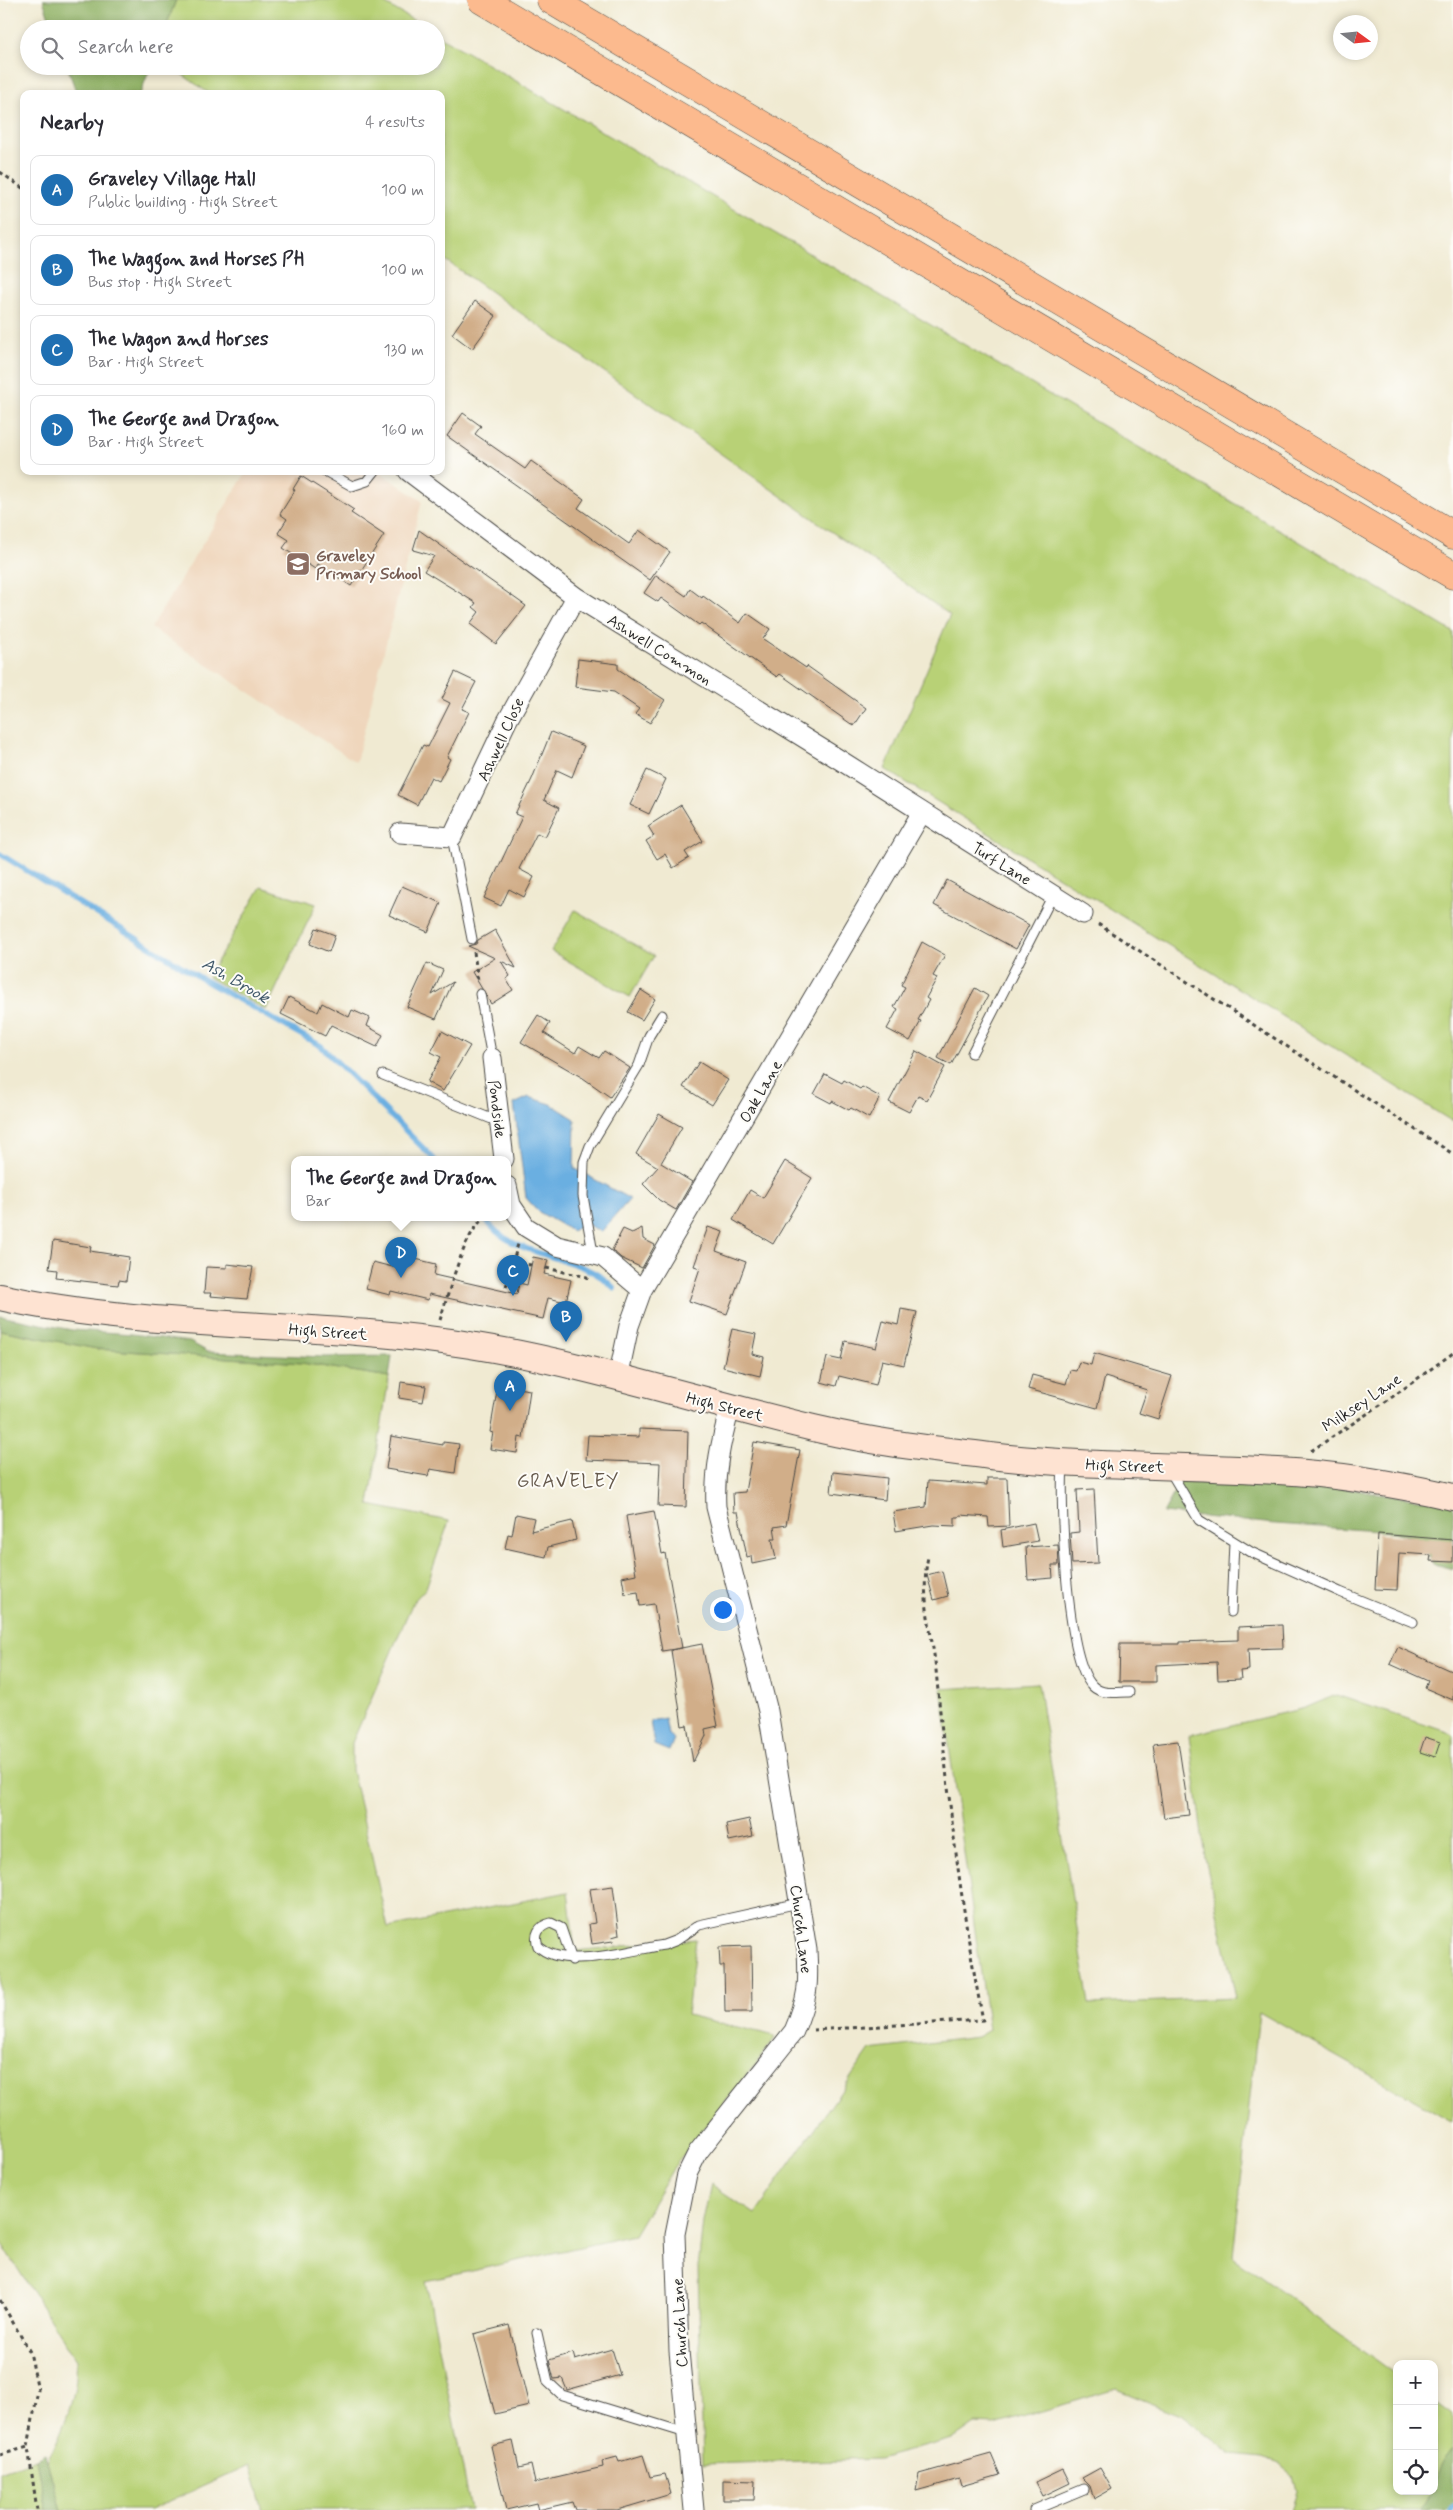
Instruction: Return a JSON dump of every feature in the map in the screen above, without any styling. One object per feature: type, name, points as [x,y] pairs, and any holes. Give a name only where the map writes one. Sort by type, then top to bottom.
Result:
[{"type":"highway","points":[[482,0],[1453,575]]},
{"type":"highway","points":[[550,0],[1453,535]]},
{"type":"main road","name":"High Street","points":[[0,1297],[41,1306],[122,1315],[432,1339],[489,1348],[618,1378],[826,1431],[910,1446],[1063,1463],[1281,1471],[1352,1478],[1453,1497]]},
{"type":"street","name":"Ashwell Common","points":[[413,475],[576,598],[922,812]]},
{"type":"street","name":"Ashwell Close","points":[[452,837],[507,721],[576,598]]},
{"type":"street","name":"Turf Lane","points":[[922,812],[1083,914]]},
{"type":"street","name":"Oak Lane","points":[[618,1378],[629,1326],[642,1290],[922,812]]},
{"type":"street","points":[[400,833],[452,837]]},
{"type":"street","name":"Pondside","points":[[492,1058],[504,1156]]},
{"type":"street","points":[[511,1205],[526,1226],[557,1246],[603,1257],[642,1290]]},
{"type":"street","name":"Church Lane","points":[[694,2510],[679,2351],[674,2234],[686,2174],[698,2152],[794,2030],[803,2009],[809,1986],[808,1950],[768,1711],[716,1507],[714,1482],[718,1454],[730,1408]]},
{"type":"lane","points":[[332,475],[352,486],[367,481],[372,475]]},
{"type":"lane","points":[[452,837],[472,939]]},
{"type":"lane","points":[[972,1053],[1053,895]]},
{"type":"lane","points":[[480,994],[492,1058]]},
{"type":"lane","points":[[592,1253],[583,1196],[584,1162],[590,1146],[639,1066],[649,1036],[662,1015]]},
{"type":"lane","points":[[383,1075],[499,1122]]},
{"type":"lane","points":[[1063,1463],[1060,1494],[1076,1652],[1090,1684],[1102,1692],[1129,1692]]},
{"type":"lane","points":[[1168,1467],[1199,1520],[1251,1552],[1340,1592],[1414,1622]]},
{"type":"lane","points":[[1231,1612],[1234,1542]]},
{"type":"lane","points":[[572,1960],[560,1928],[551,1923],[541,1927],[537,1933],[538,1946],[549,1955],[572,1960],[664,1945],[677,1940],[699,1925],[800,1903]]},
{"type":"lane","points":[[537,2333],[548,2382],[562,2395],[686,2433]]},
{"type":"lane","points":[[1034,2510],[1084,2489]]},
{"type":"path","points":[[0,172],[20,186]]},
{"type":"path","points":[[1083,914],[1453,1154]]},
{"type":"path","points":[[472,939],[480,994]]},
{"type":"path","points":[[432,1339],[464,1249],[479,1221]]},
{"type":"path","points":[[506,1287],[516,1250]]},
{"type":"path","points":[[512,1262],[531,1266]]},
{"type":"path","points":[[546,1268],[587,1276],[587,1280]]},
{"type":"path","name":"Milksey Lane","points":[[1281,1471],[1388,1400],[1453,1353]]},
{"type":"path","points":[[794,2030],[983,2020],[964,1918],[945,1768],[933,1639],[925,1591],[924,1576],[928,1557]]},
{"type":"path","points":[[0,2300],[30,2352],[38,2390],[28,2447],[37,2510]]},
{"type":"path","points":[[0,2455],[28,2447]]},
{"type":"shaded area","name":"Graveley Primary School","points":[[245,475],[384,475],[422,501],[356,762],[151,628]]},
{"type":"green space","points":[[43,0],[176,0],[168,20],[50,20]]},
{"type":"green space","points":[[176,0],[379,0],[413,20],[168,20]]},
{"type":"green space","points":[[445,39],[1453,632],[1453,1122],[885,769],[950,615],[445,260],[445,90],[204,90],[183,75],[445,75]]},
{"type":"green space","points":[[70,75],[147,75],[142,90],[76,90]]},
{"type":"green space","points":[[261,887],[316,904],[266,1010],[208,977]]},
{"type":"green space","points":[[575,910],[654,956],[630,997],[551,951]]},
{"type":"green space","points":[[0,1316],[72,1330],[132,1334],[190,1342],[208,1352],[324,1357],[392,1356],[389,1377],[302,1363],[97,1349],[0,1330]]},
{"type":"green space","points":[[0,1330],[97,1349],[302,1363],[389,1377],[369,1505],[449,1521],[426,1588],[413,1602],[352,1743],[352,1770],[388,1928],[568,1892],[575,1951],[696,1939],[687,2015],[775,2036],[771,2044],[674,2167],[634,2235],[426,2281],[471,2510],[263,2510],[250,2465],[151,2510],[62,2510],[47,2462],[64,2425],[72,2399],[75,2386],[76,2360],[0,2241]]},
{"type":"green space","points":[[1239,1473],[1453,1504],[1453,1569],[1433,1564],[1420,1539],[1393,1532],[1276,1524],[1163,1513],[1182,1479]]},
{"type":"green space","points":[[1038,1683],[1089,2004],[1236,1998],[1205,1858],[1189,1735],[1305,1708],[1336,1695],[1453,1734],[1453,2122],[1259,2012],[1233,2257],[1393,2372],[1393,2495],[1429,2495],[1426,2503],[1419,2510],[1291,2510],[1297,2492],[1293,2475],[1280,2464],[1262,2458],[1232,2455],[1181,2415],[1116,2389],[995,2425],[974,2424],[952,2439],[878,2459],[703,2464],[698,2268],[703,2221],[711,2184],[755,2214],[870,2050],[977,2037],[989,2030],[941,1689]]},
{"type":"green space","points":[[1438,2404],[1453,2415],[1453,2449],[1446,2458],[1438,2475]]},
{"type":"green space","points":[[1453,2449],[1453,2510],[1419,2510],[1426,2503],[1429,2495],[1438,2495],[1438,2474]]},
{"type":"green space","points":[[45,2454],[62,2510],[46,2510],[36,2459]]},
{"type":"green space","points":[[36,2459],[46,2510],[0,2510],[0,2472]]},
{"type":"water","points":[[529,1097],[551,1104],[575,1119],[574,1168],[630,1199],[601,1232],[584,1223],[572,1231],[539,1212],[526,1198],[514,1104]]},
{"type":"water","points":[[665,1718],[668,1735],[674,1739],[669,1751],[654,1745],[650,1721]]},
{"type":"building","points":[[475,301],[496,316],[472,349],[452,334]]},
{"type":"building","points":[[463,413],[481,426],[475,434],[525,469],[531,461],[584,499],[578,508],[629,544],[639,530],[670,552],[650,580],[447,436]]},
{"type":"building","points":[[301,476],[354,510],[351,513],[384,535],[351,586],[318,564],[315,569],[283,548],[289,540],[278,533],[287,519],[280,514],[295,490],[293,489]]},
{"type":"building","points":[[419,530],[526,606],[496,644],[470,624],[479,612],[473,607],[476,603],[424,571],[434,556],[413,550]]},
{"type":"building","points":[[656,575],[686,596],[690,589],[702,598],[703,596],[740,623],[747,613],[770,629],[763,639],[806,668],[807,666],[866,708],[854,726],[780,674],[777,677],[701,623],[699,625],[661,598],[658,602],[644,593]]},
{"type":"building","points":[[578,659],[618,664],[618,669],[665,700],[650,723],[635,714],[639,709],[614,692],[575,687]]},
{"type":"building","points":[[455,672],[476,682],[462,709],[469,712],[447,757],[450,759],[439,781],[431,777],[417,805],[398,795],[423,745],[428,747],[450,703],[442,699]]},
{"type":"building","points":[[551,732],[584,746],[572,777],[557,770],[544,800],[559,808],[545,837],[537,833],[519,869],[534,877],[524,897],[509,889],[501,906],[484,898],[522,817],[515,814]]},
{"type":"building","points":[[647,770],[666,779],[649,814],[630,805]]},
{"type":"building","points":[[681,805],[703,841],[685,852],[689,858],[673,868],[665,854],[657,859],[646,841],[654,836],[648,826]]},
{"type":"building","points":[[947,880],[1029,925],[1016,949],[934,905]]},
{"type":"building","points":[[402,886],[441,903],[428,932],[389,915]]},
{"type":"building","points":[[316,928],[335,935],[329,952],[310,944]]},
{"type":"building","points":[[495,930],[516,968],[501,961],[510,976],[506,979],[513,990],[491,1004],[472,972],[495,958],[468,946],[476,944],[478,940]]},
{"type":"building","points":[[922,942],[945,955],[933,976],[937,978],[926,998],[929,1000],[918,1020],[921,1021],[910,1041],[887,1029],[898,1009],[894,1007],[905,987],[901,985]]},
{"type":"building","points":[[427,963],[443,970],[432,995],[453,982],[436,1019],[407,1007]]},
{"type":"building","points":[[975,988],[988,996],[951,1065],[938,1058]]},
{"type":"building","points":[[641,990],[655,999],[642,1020],[628,1012]]},
{"type":"building","points":[[289,997],[318,1012],[322,1003],[349,1017],[352,1010],[370,1018],[367,1026],[383,1035],[377,1047],[331,1025],[325,1036],[281,1014]]},
{"type":"building","points":[[538,1015],[550,1023],[544,1033],[575,1053],[579,1046],[599,1058],[604,1051],[630,1068],[610,1097],[583,1078],[521,1042]]},
{"type":"building","points":[[442,1031],[470,1046],[443,1091],[427,1082],[441,1057],[431,1052]]},
{"type":"building","points":[[916,1051],[945,1067],[927,1100],[918,1096],[909,1112],[889,1102]]},
{"type":"building","points":[[699,1062],[728,1080],[712,1105],[683,1087]]},
{"type":"building","points":[[825,1074],[842,1083],[844,1080],[860,1089],[862,1087],[880,1097],[869,1118],[851,1108],[849,1110],[814,1094]]},
{"type":"building","points":[[659,1114],[682,1127],[661,1163],[692,1182],[676,1210],[659,1200],[643,1184],[658,1167],[636,1154]]},
{"type":"building","points":[[785,1161],[812,1178],[773,1244],[733,1220],[750,1190],[763,1198]]},
{"type":"building","points":[[708,1227],[723,1232],[716,1251],[746,1262],[727,1314],[689,1301],[700,1268],[694,1266]]},
{"type":"building","points":[[642,1228],[643,1239],[655,1245],[642,1268],[621,1258],[612,1250],[623,1229],[632,1233]]},
{"type":"building","points":[[53,1241],[91,1247],[90,1251],[129,1257],[126,1281],[119,1280],[118,1285],[56,1278],[57,1270],[49,1269]]},
{"type":"building","points":[[399,1255],[436,1264],[434,1275],[517,1294],[519,1283],[527,1285],[533,1257],[548,1260],[544,1274],[571,1280],[566,1302],[548,1298],[543,1319],[429,1294],[428,1300],[391,1291],[390,1295],[366,1289],[373,1262],[396,1268]]},
{"type":"building","points":[[227,1264],[253,1267],[247,1299],[210,1296],[211,1293],[204,1293],[206,1267],[227,1268]]},
{"type":"building","points":[[901,1309],[917,1312],[904,1365],[882,1360],[876,1385],[839,1376],[836,1386],[821,1382],[827,1357],[841,1360],[845,1341],[876,1348],[883,1321],[898,1325]]},
{"type":"building","points":[[732,1329],[756,1334],[752,1354],[764,1357],[760,1376],[723,1367]]},
{"type":"building","points":[[1094,1353],[1172,1376],[1158,1419],[1139,1413],[1147,1390],[1105,1377],[1097,1408],[1028,1389],[1032,1375],[1066,1384],[1070,1370],[1076,1371],[1079,1362],[1091,1365]]},
{"type":"building","points":[[401,1382],[426,1386],[423,1402],[399,1398]]},
{"type":"building","points":[[498,1385],[530,1390],[523,1438],[519,1437],[517,1453],[490,1449],[493,1433],[490,1432]]},
{"type":"building","points":[[639,1429],[688,1431],[686,1507],[658,1506],[660,1463],[586,1460],[588,1435],[639,1437]]},
{"type":"building","points":[[391,1436],[443,1445],[443,1442],[459,1444],[455,1473],[430,1469],[428,1476],[386,1469]]},
{"type":"building","points":[[754,1442],[800,1450],[786,1525],[774,1527],[776,1539],[772,1539],[776,1559],[752,1564],[751,1556],[747,1557],[738,1512],[734,1512],[733,1493],[745,1492]]},
{"type":"building","points":[[833,1472],[887,1478],[885,1500],[831,1493]]},
{"type":"building","points":[[987,1478],[1007,1478],[1009,1526],[989,1527],[988,1517],[960,1515],[955,1517],[955,1526],[933,1525],[896,1531],[893,1512],[926,1507],[928,1481],[987,1485]]},
{"type":"building","points":[[1094,1489],[1098,1563],[1072,1564],[1070,1533],[1079,1532],[1077,1490]]},
{"type":"building","points":[[654,1511],[662,1554],[665,1553],[682,1648],[662,1651],[654,1604],[640,1606],[638,1592],[625,1594],[622,1577],[636,1574],[626,1516]]},
{"type":"building","points":[[516,1514],[534,1518],[531,1531],[572,1521],[576,1540],[548,1547],[546,1557],[505,1548],[508,1534],[512,1535]]},
{"type":"building","points":[[1034,1523],[1038,1541],[1003,1547],[1001,1530]]},
{"type":"building","points":[[1378,1534],[1453,1540],[1453,1562],[1430,1561],[1431,1555],[1399,1553],[1397,1590],[1375,1589]]},
{"type":"building","points":[[1058,1545],[1059,1565],[1052,1565],[1053,1578],[1028,1580],[1026,1547]]},
{"type":"building","points":[[942,1571],[948,1596],[934,1600],[927,1575]]},
{"type":"building","points":[[1282,1625],[1283,1648],[1248,1649],[1249,1670],[1240,1671],[1241,1679],[1218,1680],[1217,1662],[1156,1665],[1156,1682],[1119,1682],[1120,1644],[1180,1644],[1180,1642],[1238,1640],[1238,1627]]},
{"type":"building","points":[[702,1644],[718,1726],[705,1729],[706,1736],[693,1762],[687,1725],[682,1726],[671,1650]]},
{"type":"building","points":[[1398,1647],[1453,1672],[1453,1700],[1425,1688],[1428,1681],[1390,1664]]},
{"type":"building","points":[[1425,1737],[1440,1742],[1435,1757],[1420,1752]]},
{"type":"building","points":[[1178,1741],[1189,1815],[1164,1818],[1153,1744]]},
{"type":"building","points":[[749,1819],[753,1836],[729,1841],[726,1824]]},
{"type":"building","points":[[613,1886],[619,1935],[612,1937],[613,1941],[592,1944],[589,1924],[595,1923],[590,1889]]},
{"type":"building","points":[[751,1946],[752,2012],[725,2012],[724,1966],[720,1966],[719,1947]]},
{"type":"building","points":[[509,2325],[529,2406],[495,2414],[474,2334]]},
{"type":"building","points":[[612,2349],[620,2375],[567,2390],[562,2378],[554,2379],[549,2360],[573,2353],[575,2360]]},
{"type":"building","points":[[513,2441],[519,2468],[531,2465],[535,2483],[603,2467],[602,2461],[617,2457],[619,2462],[643,2455],[650,2477],[665,2474],[671,2494],[617,2510],[575,2510],[572,2502],[538,2510],[536,2503],[506,2510],[491,2446]]},
{"type":"building","points":[[991,2454],[1000,2475],[961,2486],[959,2479],[916,2491],[919,2474]]},
{"type":"building","points":[[1100,2468],[1112,2489],[1094,2499],[1090,2486],[1082,2478]]},
{"type":"building","points":[[1063,2469],[1070,2483],[1043,2496],[1036,2482]]},
{"type":"building","points":[[723,2480],[755,2481],[754,2500],[723,2500]]},
{"type":"waterway","name":"Ash Brook","points":[[0,854],[204,980],[321,1046],[431,1156]]},
{"type":"waterway","name":"Ash Brook","points":[[487,1221],[497,1232],[512,1242],[529,1250],[583,1267],[600,1276],[614,1288]]},
{"type":"waterway","points":[[1450,2510],[1453,2506]]},
{"type":"place","name":"Graveley Primary School","points":[[298,564]]},
{"type":"place","name":"The George and Dragon","points":[[401,1278]]},
{"type":"place","name":"The Wagon and Horses","points":[[513,1296]]},
{"type":"place","name":"The Waggon and Horses PH","points":[[566,1342]]},
{"type":"place","name":"Graveley Village Hall","points":[[510,1411]]},
{"type":"district","name":"GRAVELEY","points":[[568,1480]]}]
